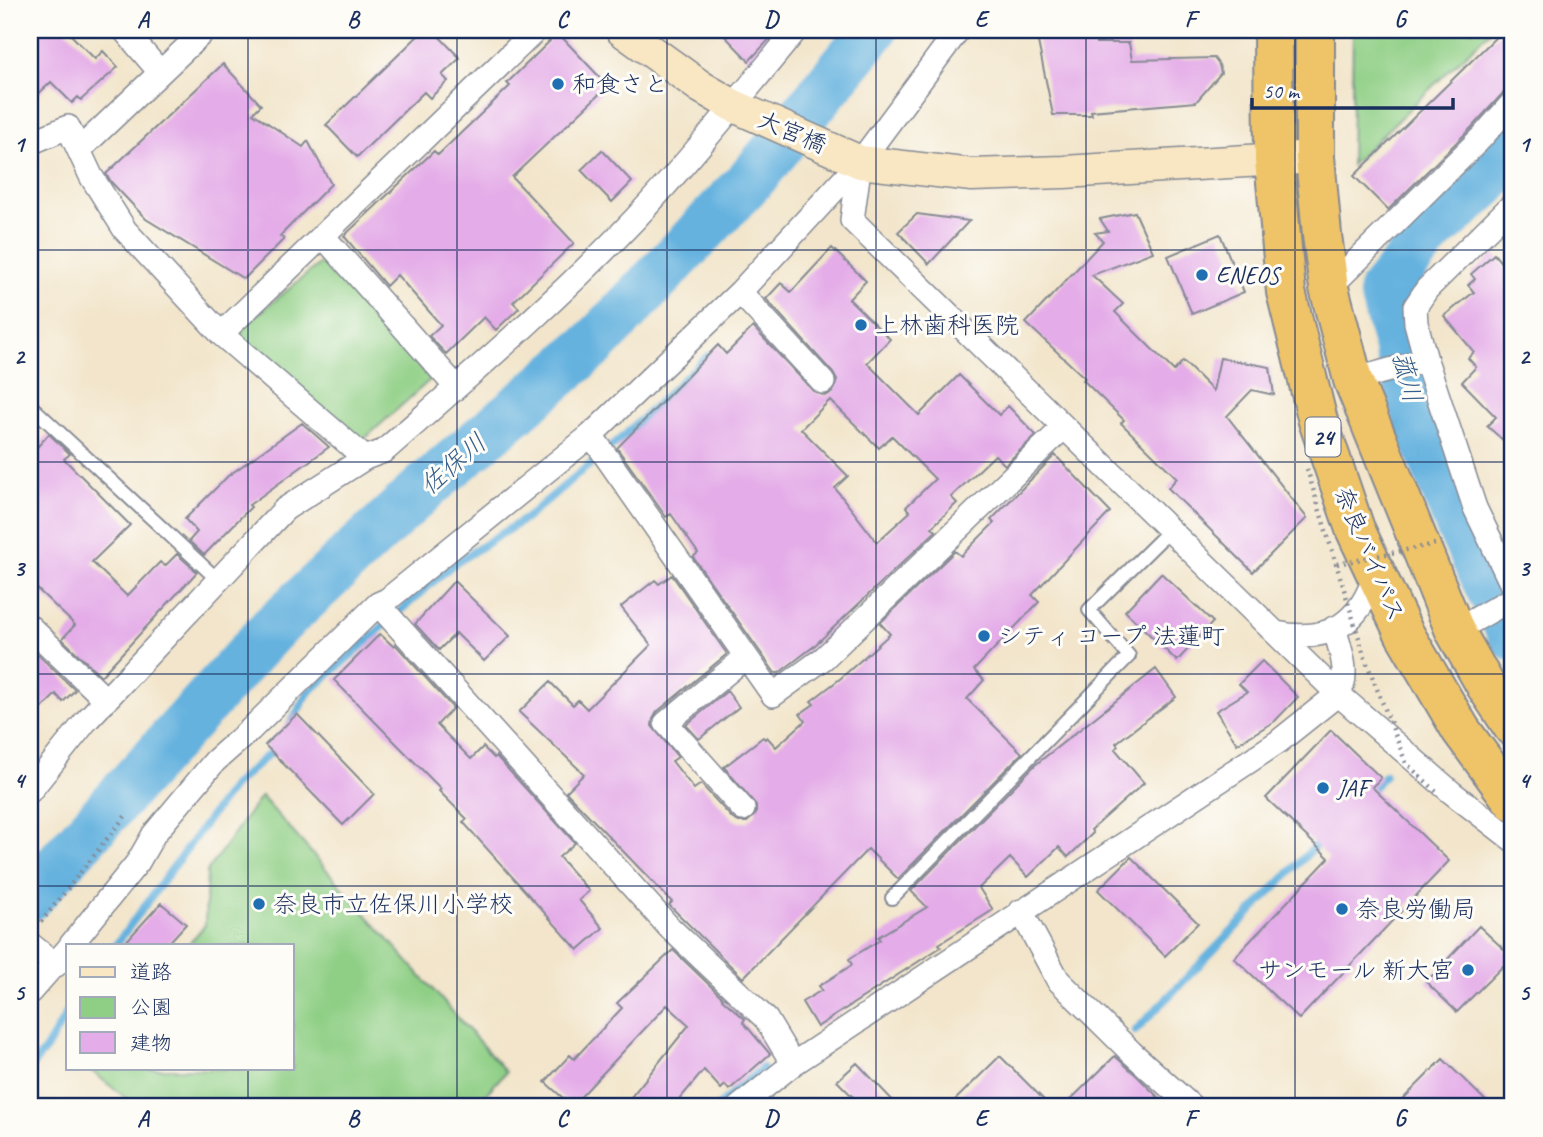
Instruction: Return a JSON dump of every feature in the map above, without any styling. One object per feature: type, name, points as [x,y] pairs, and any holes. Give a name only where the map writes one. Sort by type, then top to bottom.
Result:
[{"type":"highway","name":"奈良バイパス","points":[[1273,30],[1274,160],[1286,292],[1318,421],[1355,529],[1404,633],[1461,730],[1513,801]]},
{"type":"highway","name":"奈良バイパス","points":[[1315,30],[1315,157],[1329,288],[1370,375],[1471,622],[1486,686],[1513,727]]},
{"type":"street","points":[[124,30],[160,72]]},
{"type":"street","points":[[79,150],[205,30]]},
{"type":"street","points":[[221,334],[536,30]]},
{"type":"street","name":"大宮橋","points":[[622,30],[701,87],[739,109],[850,157],[972,175],[1315,157]]},
{"type":"street","points":[[30,791],[106,700],[285,509],[365,458],[384,451],[567,287],[739,109],[796,30]]},
{"type":"street","points":[[30,992],[51,947],[138,862],[155,834],[215,761],[378,604],[387,600],[591,435],[740,292],[958,30]]},
{"type":"street","points":[[1329,288],[1482,137],[1513,102]]},
{"type":"street","points":[[31,140],[68,127],[91,176],[125,230],[221,334],[365,458]]},
{"type":"street","points":[[850,157],[852,220],[1338,694],[1451,792],[1513,840]]},
{"type":"street","points":[[1471,622],[1512,596],[1506,555],[1475,508],[1421,362],[1415,307],[1427,289],[1513,204]]},
{"type":"street","points":[[323,236],[456,387]]},
{"type":"street","points":[[740,292],[823,382]]},
{"type":"street","points":[[1370,375],[1421,362]]},
{"type":"street","points":[[591,435],[773,695],[824,658],[1064,427]]},
{"type":"street","points":[[1276,633],[1298,637],[1321,634],[1346,623],[1369,594],[1376,572]]},
{"type":"street","points":[[378,604],[669,927],[766,1019],[793,1064]]},
{"type":"street","points":[[30,627],[106,700]]},
{"type":"street","points":[[739,1107],[793,1064],[1278,742],[1338,694],[1343,687],[1344,674],[1334,628]]},
{"type":"street","points":[[743,809],[666,723],[746,657]]},
{"type":"street","points":[[1021,911],[1058,980],[1192,1107]]},
{"type":"lane","points":[[30,405],[218,580]]},
{"type":"lane","points":[[892,898],[1129,656],[1089,610],[1169,531]]},
{"type":"path","points":[[1307,469],[1366,661],[1406,763],[1438,793]]},
{"type":"path","points":[[1337,564],[1445,542]]},
{"type":"path","points":[[51,947],[126,815]]},
{"type":"green space","points":[[1353,30],[1491,30],[1351,165]]},
{"type":"green space","points":[[324,260],[431,379],[360,443],[234,334]]},
{"type":"green space","name":"奈良市立佐保川小学校","points":[[261,796],[506,1072],[474,1107],[137,1107],[90,1070],[294,1070],[294,944],[189,944],[205,925],[207,871]]},
{"type":"building","points":[[30,30],[66,30],[95,59],[103,51],[118,67],[81,100],[78,97],[72,103],[51,82],[30,102]]},
{"type":"building","points":[[424,30],[433,30],[460,58],[442,75],[448,81],[430,98],[424,92],[357,157],[326,125]]},
{"type":"building","points":[[719,30],[778,30],[749,61]]},
{"type":"building","points":[[1503,30],[1513,30],[1513,88],[1503,93],[1388,210],[1354,176]]},
{"type":"building","points":[[558,33],[608,86],[512,177],[574,243],[513,302],[519,308],[496,330],[484,317],[446,354],[429,336],[441,325],[397,275],[386,286],[344,236],[434,151],[438,155],[510,86],[507,83]]},
{"type":"building","points":[[1094,36],[1096,43],[1129,43],[1132,60],[1214,58],[1221,73],[1196,102],[1091,111],[1092,115],[1053,115],[1037,37]]},
{"type":"building","points":[[223,64],[261,105],[253,113],[303,147],[308,141],[331,184],[280,236],[284,239],[244,279],[146,219],[106,174]]},
{"type":"building","points":[[602,150],[632,182],[612,202],[581,170]]},
{"type":"building","points":[[1135,212],[1153,252],[1092,275],[1123,304],[1115,312],[1174,371],[1183,361],[1213,391],[1220,358],[1270,367],[1274,395],[1252,390],[1227,416],[1307,518],[1253,572],[1168,488],[1177,478],[1121,423],[1124,420],[1083,380],[1085,378],[1026,323],[1103,241],[1095,233],[1108,231],[1100,219]]},
{"type":"building","points":[[917,214],[969,221],[929,264],[898,232]]},
{"type":"building","points":[[1220,234],[1244,292],[1192,314],[1168,256]]},
{"type":"building","points":[[832,248],[866,281],[849,299],[890,339],[867,363],[919,415],[959,375],[999,415],[1008,406],[1036,435],[1005,465],[995,455],[951,497],[957,503],[932,527],[936,531],[813,647],[779,673],[775,673],[693,557],[698,553],[671,514],[666,517],[617,448],[718,345],[726,354],[753,327],[813,391],[825,396],[833,392],[837,380],[833,373],[766,299],[781,283],[791,292]],"holes":[[[830,400],[879,448],[892,436],[935,479],[906,507],[910,512],[877,542],[835,488],[848,476],[801,429]]]},
{"type":"building","points":[[1494,254],[1513,277],[1513,449],[1487,426],[1496,417],[1462,382],[1476,367],[1468,358],[1474,352],[1444,316],[1474,292],[1468,285],[1475,279],[1471,274]]},
{"type":"building","points":[[302,423],[329,447],[249,505],[251,507],[204,555],[189,541],[197,532],[185,519],[228,476]]},
{"type":"building","points":[[49,434],[70,454],[64,459],[130,525],[92,562],[127,596],[160,562],[165,566],[177,554],[197,572],[101,676],[62,639],[75,625],[30,582],[30,455]]},
{"type":"building","points":[[1055,455],[1110,512],[1032,595],[1039,602],[974,670],[984,680],[967,699],[1022,753],[898,879],[868,849],[743,978],[669,905],[672,902],[566,792],[584,774],[519,712],[550,682],[573,705],[578,700],[587,709],[651,645],[621,607],[655,580],[659,584],[672,575],[727,654],[657,712],[652,726],[678,757],[672,761],[694,789],[701,784],[733,819],[747,822],[756,814],[756,805],[724,767],[763,737],[767,737],[776,747],[805,721],[800,714],[814,704],[811,701],[890,634],[880,623],[955,551],[961,556],[994,523],[991,520]]},
{"type":"building","points":[[1161,573],[1213,622],[1177,661],[1125,611]]},
{"type":"building","points":[[454,581],[510,636],[484,661],[456,633],[439,650],[415,624]]},
{"type":"building","points":[[380,634],[393,646],[395,644],[453,708],[437,725],[471,759],[483,747],[494,758],[496,756],[575,843],[559,857],[589,891],[579,900],[603,928],[578,950],[463,822],[467,819],[439,791],[441,789],[334,680]]},
{"type":"building","points":[[30,647],[75,690],[63,702],[56,694],[30,721]]},
{"type":"building","points":[[1262,661],[1298,697],[1275,721],[1237,744],[1216,711],[1247,692],[1239,684]]},
{"type":"building","points":[[1156,669],[1176,697],[1116,743],[1118,746],[1115,749],[1144,783],[1091,830],[1093,833],[1068,857],[1059,847],[1028,877],[1010,858],[979,888],[993,910],[817,1027],[802,1002],[822,990],[819,986],[852,965],[849,959],[880,940],[878,937],[927,907],[911,891],[1035,765]]},
{"type":"building","points":[[727,691],[739,707],[699,739],[686,725]]},
{"type":"building","points":[[297,714],[374,794],[343,825],[265,745]]},
{"type":"building","name":"奈良労働局","points":[[1331,730],[1381,778],[1372,787],[1449,861],[1299,1019],[1234,958],[1329,858],[1266,798]]},
{"type":"building","points":[[1131,857],[1198,923],[1165,956],[1098,890]]},
{"type":"building","points":[[161,903],[186,924],[168,944],[124,944]]},
{"type":"building","name":"サンモール 新大宮","points":[[1479,926],[1512,957],[1457,1012],[1426,982]]},
{"type":"building","points":[[673,950],[745,1019],[743,1022],[770,1054],[729,1090],[725,1085],[721,1089],[704,1070],[673,1107],[623,1107],[689,1025],[667,1005],[572,1106],[545,1082],[570,1055],[574,1059],[622,1008],[617,1003]]},
{"type":"building","points":[[1000,1056],[1051,1107],[948,1107]]},
{"type":"building","points":[[1115,1056],[1137,1076],[1168,1107],[1063,1107]]},
{"type":"building","points":[[1443,1059],[1492,1107],[1395,1107]]},
{"type":"building","points":[[857,1063],[899,1107],[863,1107],[837,1081]]},
{"type":"waterway","name":"佐保川","points":[[30,896],[272,629],[423,489],[594,344],[755,175],[873,30]]},
{"type":"waterway","name":"菰川","points":[[1513,151],[1484,185],[1429,234],[1383,291],[1420,427],[1458,522],[1513,636]]},
{"type":"waterway","points":[[290,725],[308,693],[452,565],[525,519],[626,434],[708,356]]},
{"type":"waterway","points":[[116,944],[233,786],[278,746]]},
{"type":"waterway","points":[[1367,793],[1385,775]]},
{"type":"waterway","points":[[1135,1031],[1323,838]]},
{"type":"waterway","points":[[30,1068],[46,1049],[66,1014]]},
{"type":"waterway","points":[[717,1107],[763,1068]]},
{"type":"place","name":"和食さと","points":[[558,84]]},
{"type":"place","name":"ENEOS","points":[[1202,275]]},
{"type":"place","name":"上林歯科医院","points":[[861,325]]},
{"type":"place","name":"シティ コープ 法蓮町","points":[[984,636]]},
{"type":"place","name":"JAF","points":[[1323,788]]},
{"type":"place","name":"奈良市立佐保川小学校","points":[[259,904]]},
{"type":"place","name":"奈良労働局","points":[[1342,909]]},
{"type":"place","name":"サンモール 新大宮","points":[[1468,970]]}]
